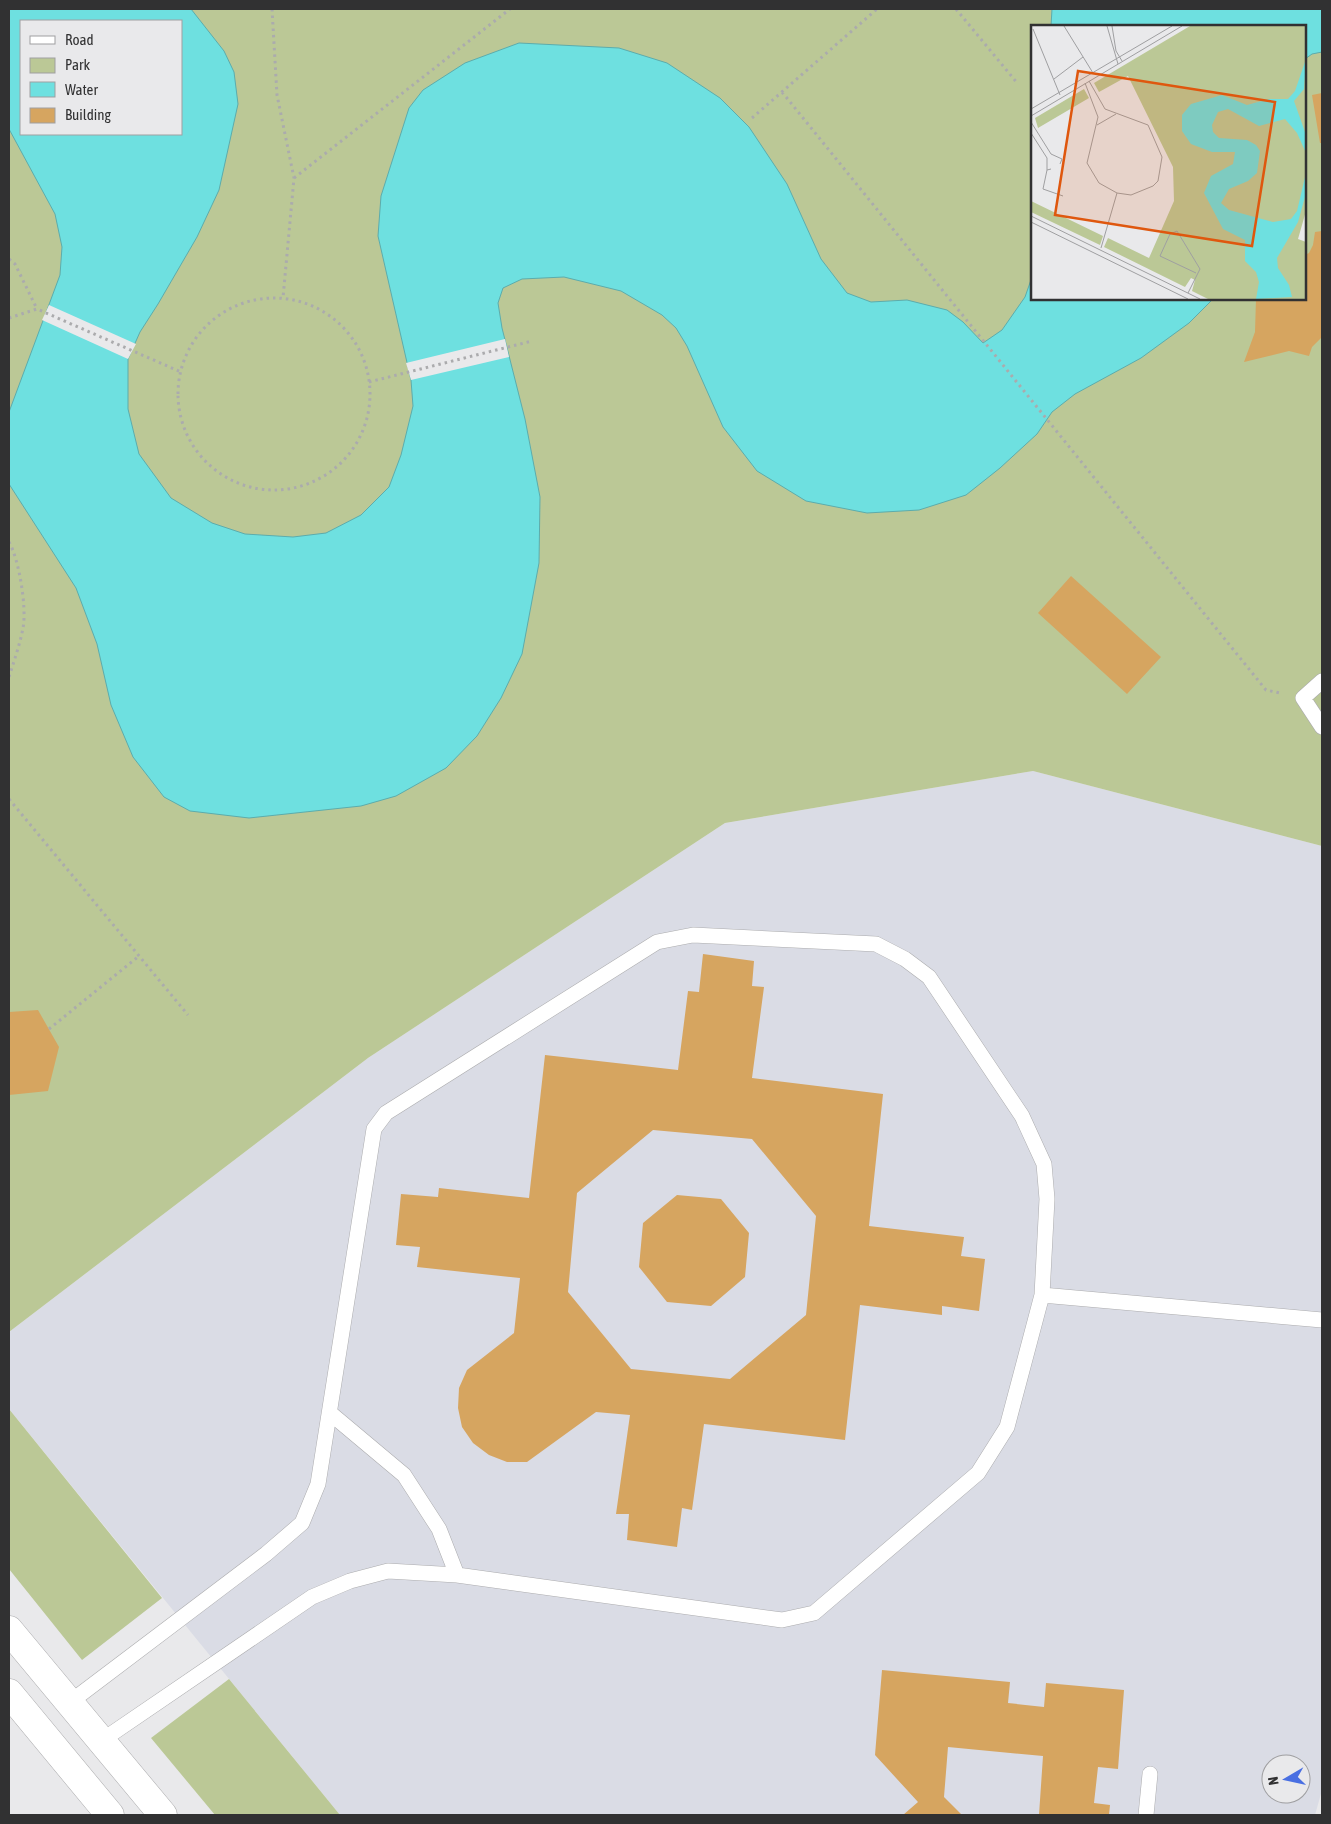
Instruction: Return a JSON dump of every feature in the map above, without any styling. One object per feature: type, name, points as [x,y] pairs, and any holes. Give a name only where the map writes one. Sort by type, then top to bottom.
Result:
[{"type":"main road","points":[[9,1630],[163,1815]]},
{"type":"main road","points":[[9,1693],[110,1815]]},
{"type":"lane","points":[[1322,681],[1302,698],[1322,727]]},
{"type":"lane","points":[[70,1704],[266,1554],[302,1523],[318,1484],[374,1129],[386,1112],[657,942],[693,935],[876,944],[905,959],[929,978],[1022,1116],[1044,1164],[1047,1199],[1042,1295],[1007,1427],[978,1473],[814,1613],[782,1620],[457,1575],[388,1571],[350,1581],[312,1597],[101,1741]]},
{"type":"lane","points":[[1042,1295],[1322,1320]]},
{"type":"lane","points":[[330,1413],[404,1475],[439,1529],[457,1575]]},
{"type":"lane","points":[[1146,1815],[1150,1774]]},
{"type":"path","points":[[272,9],[277,95],[294,178],[283,298]]},
{"type":"path","points":[[294,178],[510,9]]},
{"type":"path","points":[[752,118],[877,9]]},
{"type":"path","points":[[956,9],[1018,84]]},
{"type":"path","points":[[782,92],[1266,690],[1302,698]]},
{"type":"path","points":[[9,259],[15,264],[37,309],[181,372]]},
{"type":"path","points":[[269,296],[283,298],[301,300],[331,315],[354,338],[367,367],[371,398],[365,428],[350,455],[326,476],[297,488],[267,491],[236,483],[210,466],[190,442],[179,411],[179,378],[190,347],[210,322],[237,304],[269,296]]},
{"type":"path","points":[[9,318],[37,309]]},
{"type":"path","points":[[369,382],[532,341]]},
{"type":"path","points":[[9,542],[15,552],[22,585],[24,626],[9,676]]},
{"type":"path","points":[[9,799],[188,1015]]},
{"type":"path","points":[[49,1029],[139,956]]},
{"type":"shaded area","points":[[1033,771],[1322,846],[1322,1790],[1315,1815],[340,1815],[9,1409],[9,1332],[368,1058],[725,823]]},
{"type":"green space","points":[[9,9],[1322,9],[1322,846],[1033,771],[725,823],[368,1058],[9,1332]]},
{"type":"green space","points":[[9,1409],[162,1598],[82,1660],[9,1569]]},
{"type":"green space","points":[[229,1679],[340,1815],[215,1815],[151,1738]]},
{"type":"water","points":[[9,9],[191,9],[224,51],[234,72],[238,104],[219,190],[197,237],[140,332],[128,359],[128,409],[139,454],[171,498],[212,523],[245,534],[293,537],[326,533],[361,515],[389,487],[401,455],[413,406],[411,380],[378,236],[381,196],[409,108],[423,90],[465,63],[519,43],[619,48],[667,63],[720,98],[749,127],[787,184],[821,259],[847,293],[871,302],[907,300],[947,310],[963,322],[983,343],[1002,330],[1025,297],[1031,280],[1031,300],[1212,300],[1189,323],[1141,358],[1075,394],[1052,412],[1037,434],[1000,468],[966,495],[919,510],[867,513],[806,501],[757,471],[723,427],[687,346],[676,328],[662,315],[621,291],[564,277],[522,279],[503,288],[498,303],[502,328],[525,419],[540,497],[539,563],[522,654],[501,698],[477,736],[446,768],[396,796],[361,806],[249,818],[190,811],[164,797],[133,757],[111,705],[97,644],[76,588],[9,484],[9,412],[60,275],[62,247],[55,214],[9,129]]},
{"type":"water","points":[[1052,9],[1322,9],[1322,52],[1312,54],[1306,58],[1306,25],[1051,25]]},
{"type":"pier","points":[[49,305],[136,344],[128,359],[42,320]]},
{"type":"pier","points":[[505,339],[509,357],[411,380],[406,363]]},
{"type":"building","points":[[1322,93],[1322,143],[1320,143],[1312,95]]},
{"type":"building","points":[[1322,231],[1322,337],[1312,347],[1309,356],[1289,351],[1244,362],[1255,332],[1256,300],[1306,300],[1306,254],[1309,253],[1313,245],[1315,232]]},
{"type":"building","points":[[1071,576],[1161,657],[1127,694],[1038,613]]},
{"type":"building","points":[[703,954],[754,961],[752,986],[764,987],[752,1078],[883,1094],[869,1226],[964,1237],[961,1256],[985,1259],[979,1311],[942,1306],[942,1315],[860,1305],[845,1440],[704,1424],[692,1510],[682,1508],[677,1547],[627,1540],[629,1514],[616,1514],[630,1415],[596,1412],[527,1462],[507,1462],[489,1455],[473,1443],[462,1427],[458,1408],[459,1388],[467,1370],[514,1333],[520,1278],[417,1267],[420,1247],[396,1245],[401,1194],[438,1197],[439,1188],[529,1198],[545,1055],[678,1070],[688,991],[699,992]],"holes":[[[653,1130],[752,1139],[816,1216],[806,1315],[730,1379],[631,1369],[568,1292],[577,1193]]]},
{"type":"building","points":[[38,1010],[59,1047],[48,1091],[9,1095],[9,1012]]},
{"type":"building","points":[[677,1195],[721,1199],[749,1233],[745,1277],[711,1306],[667,1302],[639,1267],[643,1223]]},
{"type":"building","points":[[882,1670],[1010,1682],[1008,1703],[1044,1707],[1046,1683],[1124,1690],[1118,1769],[1098,1767],[1094,1803],[1110,1805],[1109,1815],[1039,1815],[1043,1756],[948,1747],[944,1797],[962,1815],[903,1815],[918,1802],[875,1755]]}]
